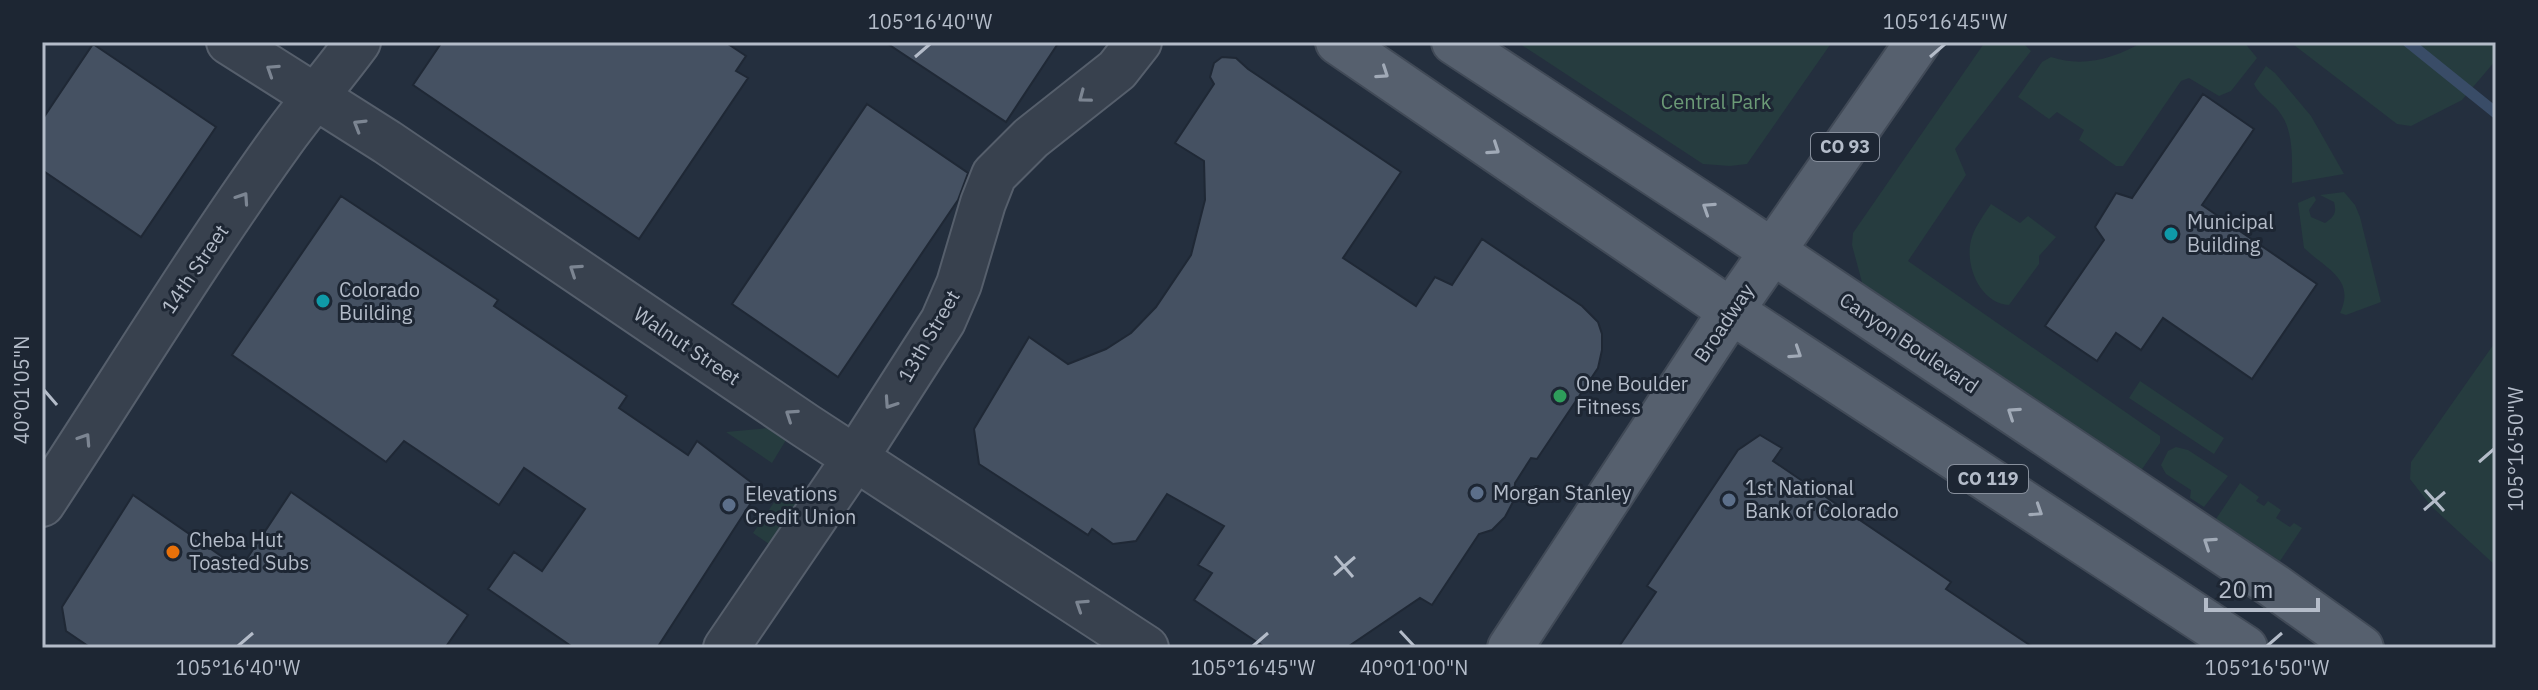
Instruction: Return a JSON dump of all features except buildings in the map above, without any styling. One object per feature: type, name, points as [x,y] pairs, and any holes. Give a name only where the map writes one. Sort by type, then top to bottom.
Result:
[{"type":"main road","name":"CO 119","points":[[1338,42],[1731,311],[2245,648]]},
{"type":"main road","name":"Canyon Boulevard","points":[[1454,42],[2274,586],[2361,648]]},
{"type":"main road","name":"Broadway","points":[[1510,648],[1731,311],[1918,42]]},
{"type":"street","name":"Walnut Street","points":[[229,42],[387,142],[1146,648]]},
{"type":"street","name":"14th Street","points":[[42,504],[130,371],[161,318],[315,97],[358,42]]},
{"type":"street","name":"13th Street","points":[[726,648],[935,335],[951,304],[994,175],[1022,146],[1117,70],[1139,42]]},
{"type":"green space","name":"Central Park","points":[[1517,42],[1832,42],[1747,164],[1730,166],[1703,164]]},
{"type":"green space","points":[[1985,42],[2022,42],[2031,51],[1955,149],[1966,175],[1908,261],[2160,436],[2160,443],[2138,475],[1863,286],[1852,245],[1853,233]]},
{"type":"green space","points":[[2143,42],[2244,42],[2257,58],[2231,91],[2219,96],[2189,78],[2181,81],[2123,166],[2116,166],[2079,140],[2084,130],[2057,112],[2049,119],[2018,97],[2042,62],[2051,57],[2075,62],[2098,60]]},
{"type":"green space","points":[[2290,42],[2496,42],[2496,60],[2462,100],[2411,126],[2397,124]]},
{"type":"green space","points":[[2266,66],[2311,116],[2344,174],[2292,183],[2291,146],[2285,120],[2254,84]]},
{"type":"green space","points":[[2344,192],[2360,217],[2381,302],[2346,315],[2340,313],[2344,301],[2341,283],[2304,248],[2298,203],[2314,196],[2316,200],[2309,210],[2311,217],[2325,223],[2334,214],[2335,206],[2334,202],[2320,195]]},
{"type":"green space","points":[[1991,204],[2020,223],[2028,216],[2056,237],[2039,256],[2039,264],[2009,305],[1990,298],[1982,290],[1972,270],[1970,247],[1974,233]]},
{"type":"green space","points":[[2496,341],[2496,566],[2431,506],[2410,479],[2411,462]]},
{"type":"green space","points":[[2140,381],[2224,438],[2214,454],[2129,398]]},
{"type":"green space","points":[[768,428],[786,440],[772,463],[726,432]]},
{"type":"green space","points":[[2176,447],[2188,450],[2228,476],[2204,507],[2190,498],[2191,490],[2166,474],[2161,465],[2168,451]]},
{"type":"green space","points":[[2240,483],[2259,497],[2256,501],[2264,506],[2268,501],[2281,510],[2276,518],[2290,527],[2294,523],[2302,528],[2280,561],[2216,519]]},
{"type":"green space","points":[[789,491],[807,498],[775,548],[753,533],[777,498]]},
{"type":"waterway","points":[[2408,42],[2496,113]]},
{"type":"place","name":"Municipal Building","points":[[2171,234]]},
{"type":"place","name":"Colorado Building","points":[[323,301]]},
{"type":"place","name":"One Boulder Fitness","points":[[1560,396]]},
{"type":"place","name":"Morgan Stanley","points":[[1477,493]]},
{"type":"place","name":"1st National Bank of Colorado","points":[[1729,500]]},
{"type":"place","name":"Elevations Credit Union","points":[[729,505]]},
{"type":"place","name":"Cheba Hut Toasted Subs","points":[[173,552]]}]
